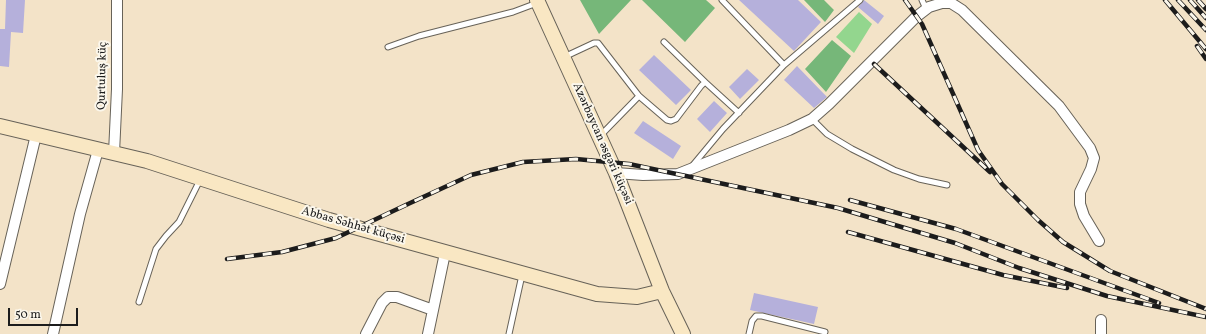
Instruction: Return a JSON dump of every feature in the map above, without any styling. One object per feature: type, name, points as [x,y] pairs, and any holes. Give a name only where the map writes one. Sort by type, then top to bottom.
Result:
[{"type":"main road","name":"Azərbaycan əsgəri küçəsi","points":[[537,1],[616,172],[662,291]]},
{"type":"main road","name":"Abbas Səhhət küçəsi","points":[[0,126],[146,161],[328,220],[597,294],[637,298],[662,291]]},
{"type":"main road","points":[[662,291],[683,334]]},
{"type":"street","name":"Qurtuluş küç","points":[[114,153],[116,0]]},
{"type":"street","points":[[616,172],[644,175],[678,174],[789,130],[812,118],[829,104],[916,16],[924,4],[929,6],[942,3],[958,3],[962,10],[1059,106],[1090,148],[1094,158],[1091,169],[1080,192],[1080,204],[1084,216],[1099,242]]},
{"type":"street","points":[[0,284],[36,135]]},
{"type":"street","points":[[52,334],[80,214],[98,150]]},
{"type":"street","points":[[428,334],[445,253]]},
{"type":"street","points":[[366,334],[382,303],[388,297],[397,297],[433,310]]},
{"type":"street","points":[[1100,334],[1101,320]]},
{"type":"lane","points":[[722,0],[784,65]]},
{"type":"lane","points":[[690,169],[784,65],[860,0]]},
{"type":"lane","points":[[388,47],[419,36],[513,12],[537,1]]},
{"type":"lane","points":[[664,42],[739,113]]},
{"type":"lane","points":[[563,58],[594,43],[598,43],[639,96],[667,120],[671,121],[676,118],[705,82]]},
{"type":"lane","points":[[600,136],[639,96]]},
{"type":"lane","points":[[812,118],[827,134],[852,149],[894,170],[920,179],[947,185]]},
{"type":"lane","points":[[139,302],[156,250],[179,222],[200,179]]},
{"type":"lane","points":[[509,334],[522,274]]},
{"type":"lane","points":[[749,334],[752,321],[756,316],[762,316],[825,332]]},
{"type":"green space","points":[[580,0],[631,0],[599,34]]},
{"type":"green space","points":[[642,0],[706,0],[715,8],[685,42]]},
{"type":"green space","points":[[804,0],[824,0],[834,10],[825,22]]},
{"type":"green space","points":[[859,12],[872,24],[854,53],[836,37]]},
{"type":"green space","points":[[832,40],[851,56],[826,92],[805,69]]},
{"type":"building","points":[[6,0],[25,0],[23,33],[11,32],[9,67],[0,66],[0,29],[5,29]]},
{"type":"building","points":[[739,0],[798,0],[821,22],[794,51]]},
{"type":"building","points":[[864,0],[884,16],[878,24],[858,7]]},
{"type":"building","points":[[654,55],[691,90],[676,105],[639,70]]},
{"type":"building","points":[[797,66],[827,97],[814,108],[784,80]]},
{"type":"building","points":[[747,69],[759,80],[740,99],[729,87]]},
{"type":"building","points":[[714,101],[727,113],[710,132],[697,119]]},
{"type":"building","points":[[643,121],[681,146],[673,159],[634,133]]},
{"type":"building","points":[[754,293],[818,307],[814,324],[750,310]]},
{"type":"railway","points":[[905,0],[922,24],[978,150],[1002,184],[1038,220],[1063,242],[1110,271],[1206,309]]},
{"type":"railway","points":[[1165,0],[1206,49]]},
{"type":"railway","points":[[1178,0],[1206,30]]},
{"type":"railway","points":[[1190,0],[1206,18]]},
{"type":"railway","points":[[1198,0],[1206,9]]},
{"type":"railway","points":[[1197,46],[1206,59]]},
{"type":"railway","points":[[874,64],[990,172]]},
{"type":"railway","points":[[227,259],[282,252],[336,238],[471,175],[523,162],[576,159],[629,164],[838,208],[955,243],[1019,268],[1107,296],[1206,317]]},
{"type":"railway","points":[[850,200],[956,229],[1159,303]]},
{"type":"railway","points":[[848,232],[1003,275],[1067,288]]}]
